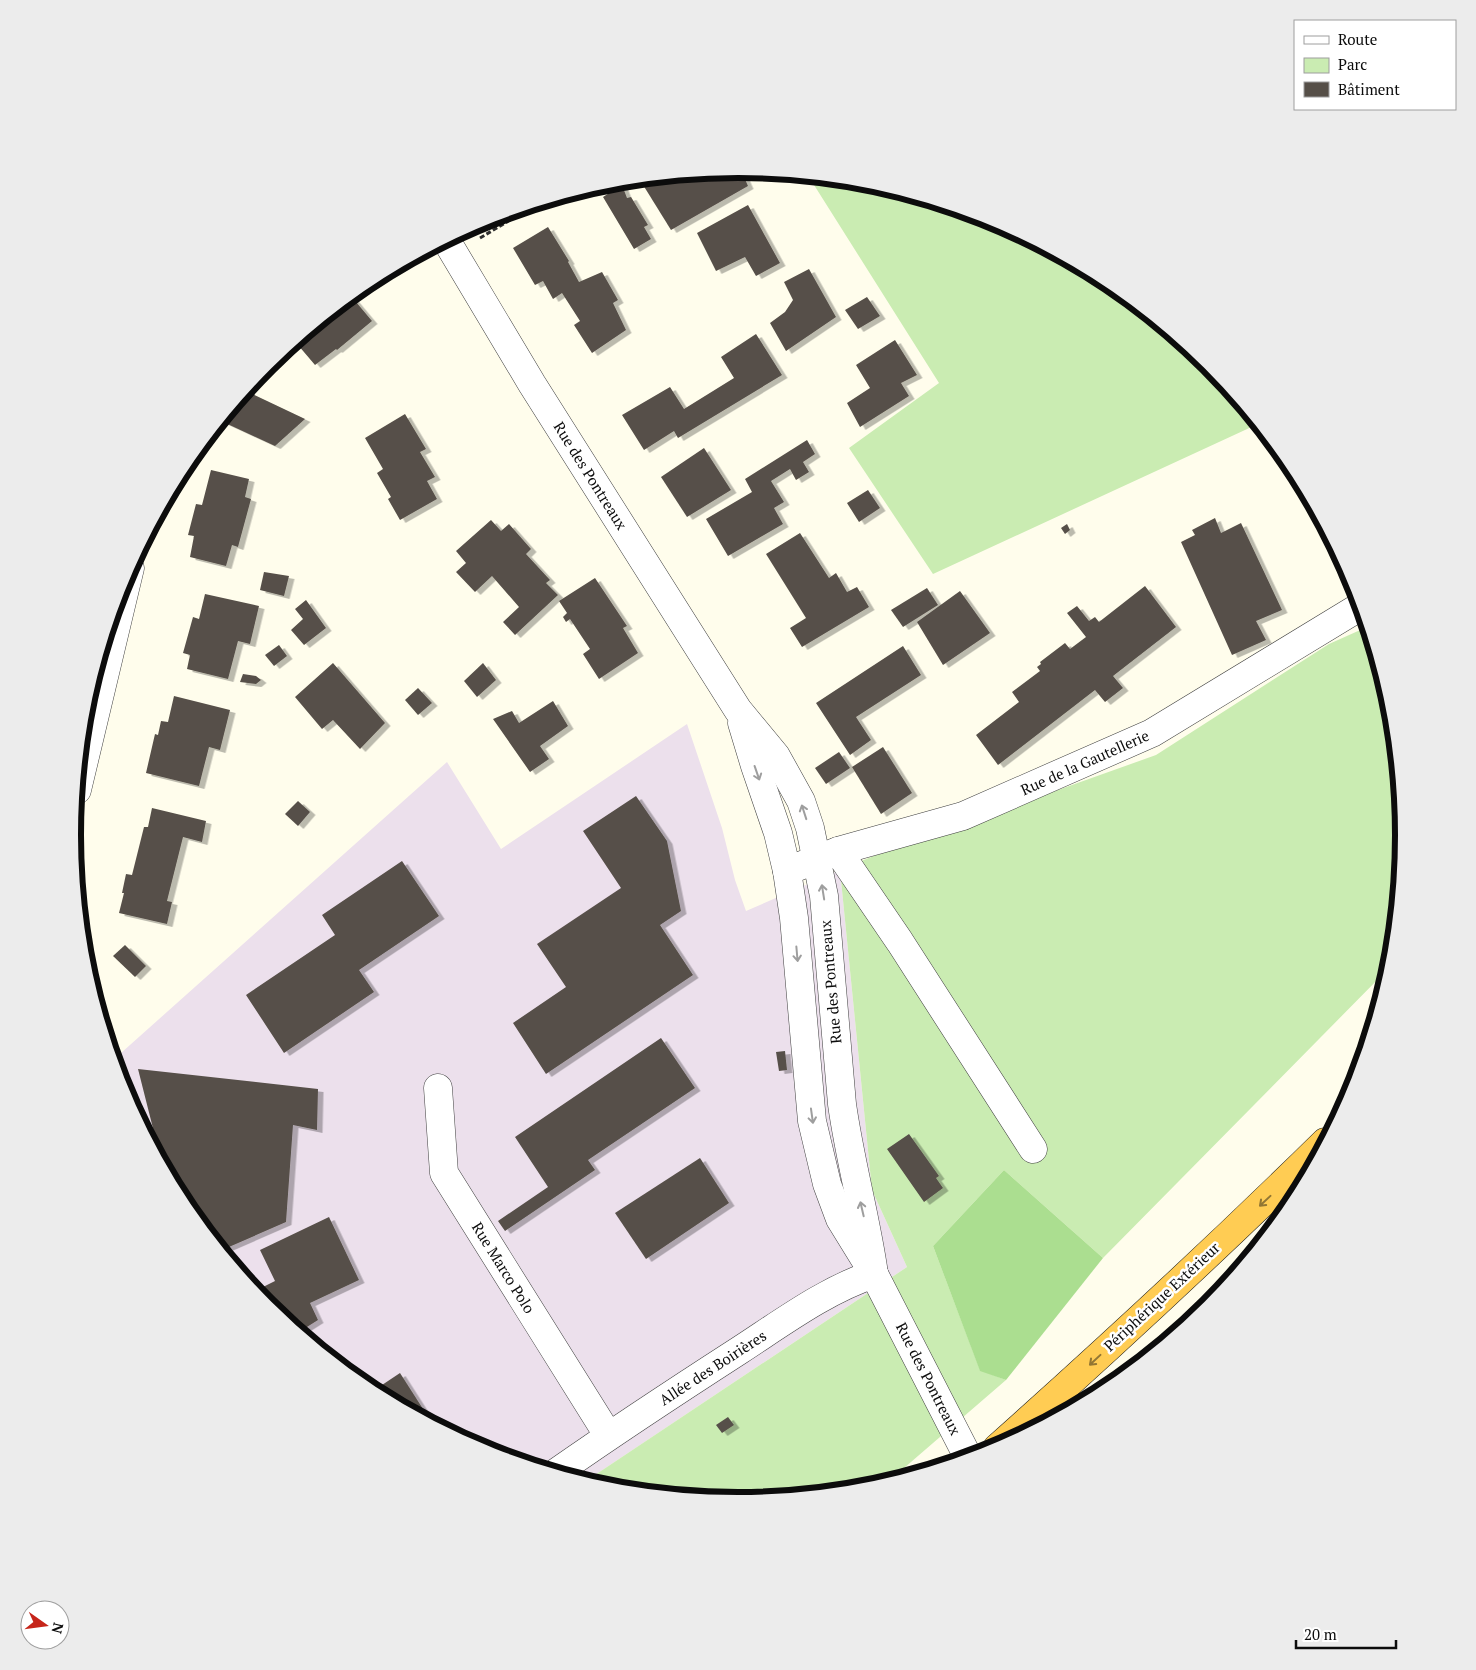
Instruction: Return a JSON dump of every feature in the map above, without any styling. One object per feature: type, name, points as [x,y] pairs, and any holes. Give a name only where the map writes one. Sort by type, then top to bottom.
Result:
[{"type":"highway","name":"Périphérique Extérieur","points":[[1018,1429],[1074,1379],[1311,1156]]},
{"type":"street","name":"Rue des Pontreaux","points":[[450,247],[532,384],[738,710],[776,756],[801,801],[810,828],[828,855],[824,896],[842,1104],[847,1139],[869,1239],[874,1274]]},
{"type":"street","name":"Rue de la Gautellerie","points":[[787,871],[828,855],[963,816],[1152,733],[1355,610]]},
{"type":"street","points":[[87,746],[118,619]]},
{"type":"street","name":"Rue des Pontreaux","points":[[738,710],[778,833],[787,871],[795,926],[812,1121],[827,1184],[840,1219],[874,1274],[965,1451]]},
{"type":"street","points":[[828,855],[900,942],[1033,1149]]},
{"type":"street","name":"Rue Marco Polo","points":[[438,1088],[444,1173],[608,1435]]},
{"type":"street","name":"Allée des Boirières","points":[[563,1468],[608,1435],[810,1305],[852,1281],[874,1274]]},
{"type":"path","points":[[450,247],[493,226]]},
{"type":"shaded area","points":[[687,724],[722,828],[735,880],[746,911],[840,870],[872,1190],[907,1267],[595,1475],[527,1457],[487,1442],[448,1424],[410,1404],[373,1381],[305,1329],[244,1268],[192,1200],[169,1163],[149,1125],[119,1054],[447,762],[501,849]]},
{"type":"green space","points":[[813,183],[866,191],[949,213],[989,228],[1066,266],[1138,314],[1171,341],[1232,402],[1252,427],[933,574],[849,448],[939,383]]},
{"type":"green space","points":[[1362,629],[1382,707],[1389,749],[1395,835],[1393,878],[1389,921],[1378,979],[1103,1258],[1004,1170],[933,1246],[980,1370],[1006,1380],[901,1471],[824,1486],[738,1492],[652,1486],[595,1475],[907,1267],[872,1190],[840,870],[871,857],[1156,755],[1329,644]]},
{"type":"green space","points":[[1004,1170],[1103,1258],[1006,1380],[980,1371],[933,1246]]},
{"type":"building","points":[[745,178],[748,186],[671,230],[643,185],[695,180]]},
{"type":"building","points":[[623,189],[627,198],[631,197],[648,225],[644,227],[651,239],[634,249],[603,197],[613,190]]},
{"type":"building","points":[[748,205],[780,263],[756,276],[745,257],[716,271],[697,233]]},
{"type":"building","points":[[548,227],[569,261],[579,282],[602,272],[618,300],[613,303],[626,330],[592,353],[574,325],[580,321],[562,293],[553,299],[543,281],[535,285],[513,248]]},
{"type":"building","points":[[809,269],[836,317],[786,351],[770,323],[785,312],[793,300],[784,282]]},
{"type":"building","points":[[867,297],[880,316],[858,329],[845,310]]},
{"type":"building","points":[[356,301],[372,321],[337,350],[315,365],[299,347]]},
{"type":"building","points":[[756,334],[782,375],[678,438],[674,431],[644,450],[622,415],[670,387],[684,409],[734,378],[721,357]]},
{"type":"building","points":[[895,340],[917,375],[901,383],[909,396],[860,427],[847,403],[870,388],[856,365]]},
{"type":"building","points":[[252,394],[305,419],[275,446],[226,424]]},
{"type":"building","points":[[405,414],[426,449],[420,452],[435,477],[427,481],[437,499],[400,520],[388,499],[391,497],[377,473],[383,469],[365,438]]},
{"type":"building","points":[[807,440],[815,454],[803,462],[809,472],[796,480],[790,469],[771,481],[784,502],[774,508],[783,524],[728,556],[706,519],[752,492],[745,479]]},
{"type":"building","points":[[704,448],[731,490],[687,517],[661,477]]},
{"type":"building","points":[[211,470],[249,479],[245,497],[251,499],[238,547],[232,545],[226,566],[190,557],[194,536],[188,535],[196,504],[202,505]]},
{"type":"building","points":[[868,490],[880,508],[859,522],[847,503]]},
{"type":"building","points":[[1215,518],[1221,533],[1241,523],[1282,610],[1256,621],[1266,640],[1232,655],[1181,542],[1195,535],[1192,530]]},
{"type":"building","points":[[491,520],[501,531],[509,524],[531,549],[526,554],[550,580],[546,583],[558,595],[515,635],[503,622],[519,607],[492,576],[475,592],[456,572],[466,563],[456,551]]},
{"type":"building","points":[[1067,524],[1070,530],[1065,534],[1061,528]]},
{"type":"building","points":[[800,533],[829,578],[836,573],[847,592],[857,587],[869,607],[802,647],[790,628],[806,618],[766,554]]},
{"type":"building","points":[[264,572],[289,576],[284,596],[260,590]]},
{"type":"building","points":[[595,578],[627,626],[623,628],[638,653],[599,679],[583,654],[590,649],[570,619],[566,622],[563,617],[567,613],[559,601]]},
{"type":"building","points":[[1145,586],[1176,627],[1113,676],[1123,688],[1105,702],[1095,690],[998,765],[976,735],[1019,702],[1012,692],[1040,671],[1037,667],[1041,664],[1040,662],[1065,643],[1070,649],[1086,637],[1067,613],[1077,606],[1089,621],[1095,617],[1099,622]]},
{"type":"building","points":[[927,588],[938,605],[903,627],[891,610]]},
{"type":"building","points":[[960,591],[990,633],[943,665],[917,622]]},
{"type":"building","points":[[205,594],[259,606],[250,644],[238,641],[228,679],[187,669],[190,655],[183,653],[193,617],[199,619]]},
{"type":"building","points":[[306,600],[326,628],[304,645],[291,630],[303,619],[295,609]]},
{"type":"building","points":[[279,645],[287,656],[274,666],[265,655]]},
{"type":"building","points":[[903,646],[921,675],[856,717],[871,740],[850,755],[816,703]]},
{"type":"building","points":[[333,663],[385,723],[360,749],[333,720],[322,729],[295,697]]},
{"type":"building","points":[[483,663],[496,680],[477,697],[464,681]]},
{"type":"building","points":[[243,674],[256,676],[261,680],[256,684],[240,682]]},
{"type":"building","points":[[418,688],[432,703],[418,715],[405,700]]},
{"type":"building","points":[[174,696],[230,710],[220,750],[209,747],[199,786],[146,773],[155,734],[158,735],[161,721],[168,722]]},
{"type":"building","points":[[553,701],[568,726],[540,746],[549,759],[530,772],[493,719],[512,711],[519,723]]},
{"type":"building","points":[[883,747],[912,793],[881,814],[852,767]]},
{"type":"building","points":[[839,752],[850,768],[826,784],[815,768]]},
{"type":"building","points":[[636,796],[667,841],[681,911],[660,925],[693,975],[546,1074],[513,1023],[566,987],[537,944],[621,888],[583,831]]},
{"type":"building","points":[[298,801],[310,812],[298,826],[285,814]]},
{"type":"building","points":[[152,808],[206,821],[202,842],[183,837],[167,901],[172,902],[167,924],[119,913],[126,874],[132,875],[144,827],[148,827]]},
{"type":"building","points":[[402,861],[439,916],[359,970],[374,992],[284,1053],[246,995],[335,935],[322,915]]},
{"type":"building","points":[[125,945],[146,966],[135,977],[113,956]]},
{"type":"building","points":[[661,1038],[695,1088],[588,1160],[595,1170],[505,1231],[498,1221],[548,1187],[515,1137]]},
{"type":"building","points":[[785,1051],[787,1070],[779,1071],[776,1052]]},
{"type":"building","points":[[138,1069],[318,1089],[317,1130],[293,1125],[286,1222],[227,1248],[192,1200],[155,1137]]},
{"type":"building","points":[[909,1134],[939,1176],[936,1178],[943,1188],[924,1202],[887,1149]]},
{"type":"building","points":[[700,1158],[729,1203],[646,1259],[615,1213]]},
{"type":"building","points":[[329,1217],[359,1280],[310,1303],[318,1320],[305,1329],[263,1287],[275,1281],[260,1250]]},
{"type":"building","points":[[400,1373],[425,1412],[410,1404],[381,1386]]},
{"type":"building","points":[[728,1417],[734,1425],[722,1433],[716,1425]]}]
